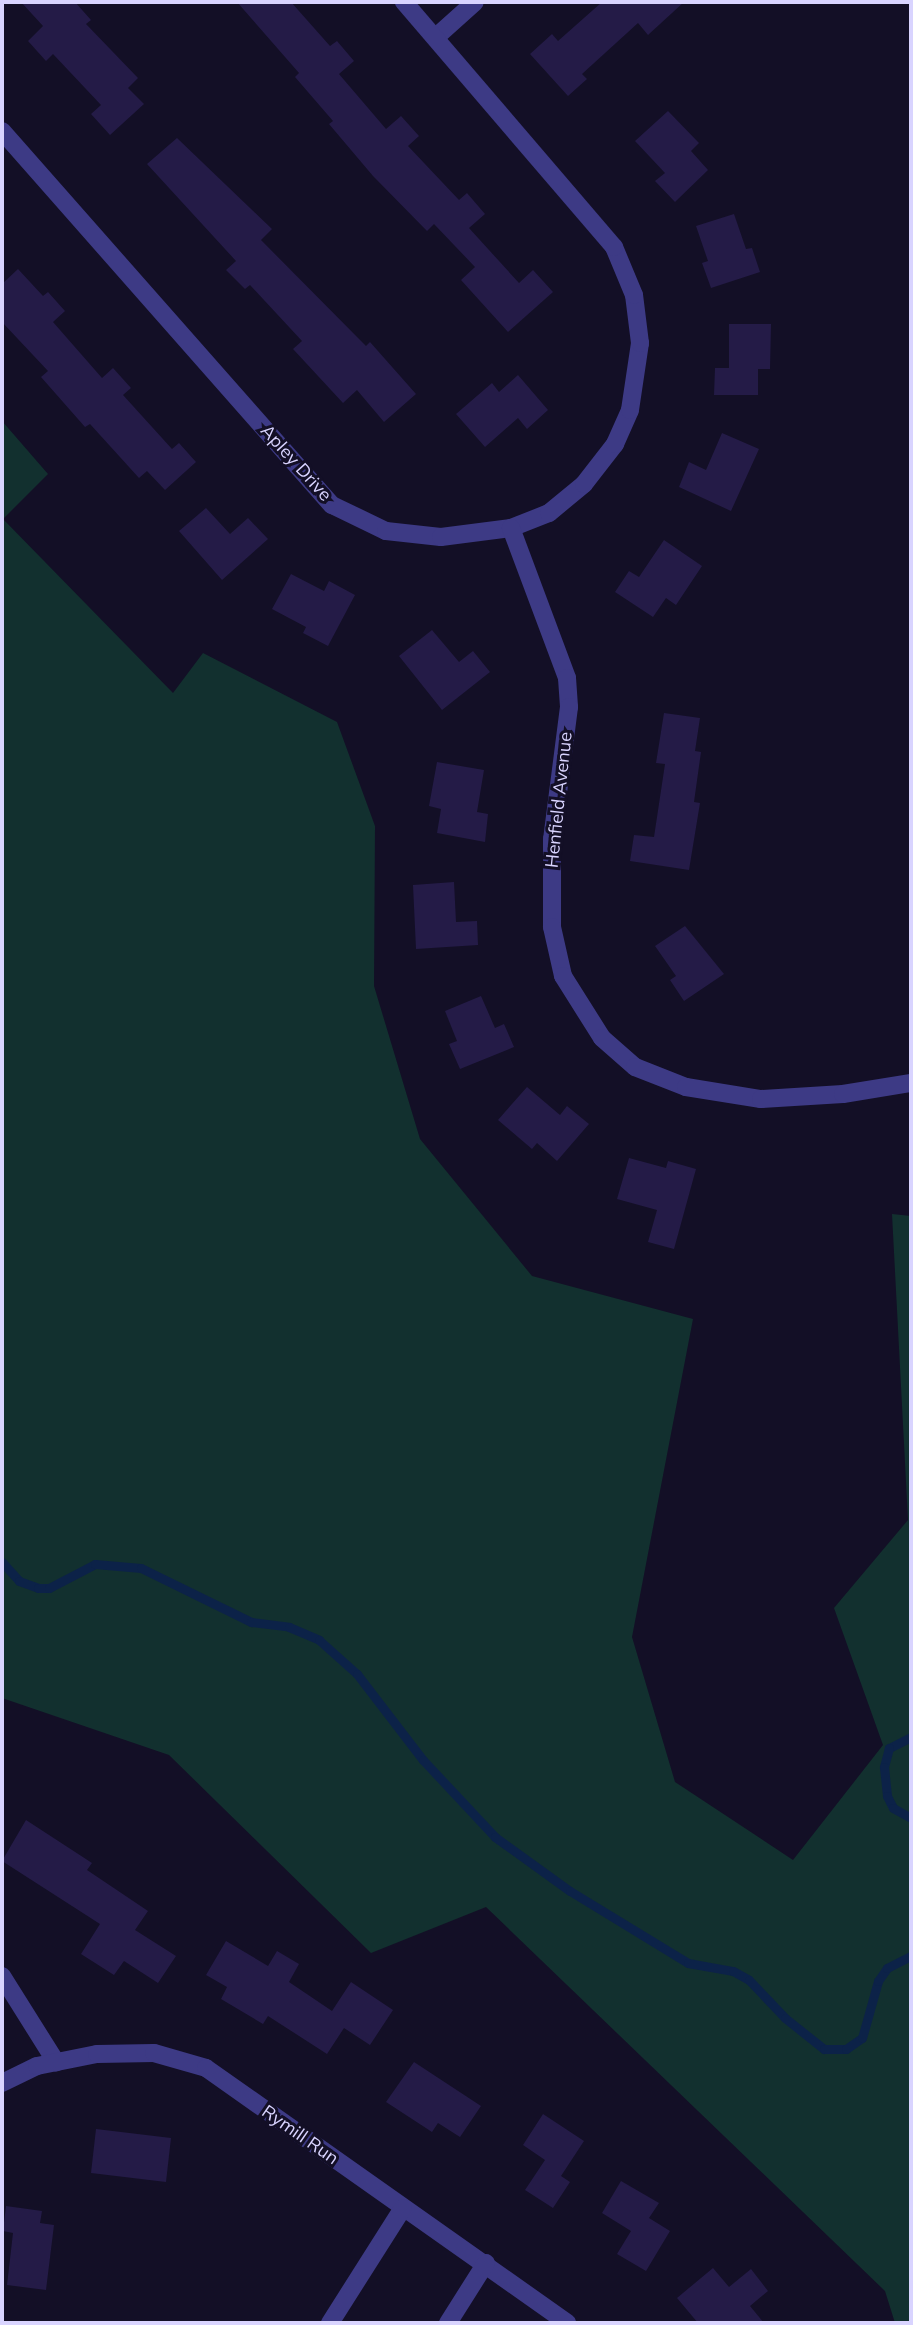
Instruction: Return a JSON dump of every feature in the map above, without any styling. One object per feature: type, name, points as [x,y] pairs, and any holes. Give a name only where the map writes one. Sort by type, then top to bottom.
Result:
[{"type":"street","name":"Apley Drive","points":[[2,131],[332,505],[386,531],[441,537],[511,528],[549,513],[584,484],[615,444],[631,410],[640,342],[634,295],[614,247],[404,2]]},
{"type":"street","points":[[436,37],[475,2]]},
{"type":"street","name":"Henfield Avenue","points":[[511,528],[567,678],[569,707],[552,839],[552,927],[563,976],[602,1038],[635,1067],[686,1087],[761,1099],[843,1094],[911,1083]]},
{"type":"street","points":[[2,1976],[56,2063]]},
{"type":"street","name":"Rymill Run","points":[[2,2083],[56,2063],[97,2054],[154,2053],[206,2068],[403,2208],[486,2263],[567,2323]]},
{"type":"street","points":[[330,2323],[403,2208]]},
{"type":"street","points":[[448,2323],[486,2263]]},
{"type":"green space","points":[[2,421],[48,474],[3,519],[173,693],[203,653],[337,722],[375,826],[374,986],[420,1139],[532,1276],[693,1319],[632,1637],[675,1782],[793,1860],[883,1745],[834,1608],[908,1520],[892,1214],[911,1216],[911,2323],[895,2323],[885,2291],[486,1907],[371,1953],[169,1755],[2,1698]]},
{"type":"building","points":[[21,2],[75,2],[91,20],[86,24],[138,78],[128,88],[144,104],[110,135],[91,114],[101,105],[53,54],[46,61],[28,41],[43,26]]},
{"type":"building","points":[[237,2],[291,2],[330,46],[337,41],[354,61],[339,74],[386,129],[401,116],[419,136],[408,146],[459,200],[467,193],[485,214],[469,228],[519,283],[533,270],[553,292],[508,332],[461,280],[475,267],[434,224],[427,231],[373,176],[329,124],[333,121],[295,77],[299,73]]},
{"type":"building","points":[[602,2],[684,2],[648,35],[638,23],[582,74],[587,79],[568,96],[530,54],[552,34],[558,41]]},
{"type":"building","points":[[668,111],[699,143],[691,151],[708,170],[675,202],[655,181],[665,173],[635,141]]},
{"type":"building","points":[[177,138],[272,229],[261,240],[366,346],[370,342],[416,394],[384,422],[357,390],[343,403],[293,349],[302,341],[250,285],[245,289],[226,270],[236,261],[147,164]]},
{"type":"building","points":[[734,214],[746,249],[752,248],[760,272],[711,288],[702,263],[708,261],[696,226]]},
{"type":"building","points":[[18,269],[43,296],[48,292],[65,311],[53,322],[102,378],[113,368],[131,388],[123,395],[172,449],[179,443],[196,462],[165,490],[147,471],[139,478],[90,424],[85,427],[41,377],[48,371],[2,322],[2,284]]},
{"type":"building","points":[[729,324],[771,324],[770,369],[758,369],[758,395],[714,395],[715,368],[729,368]]},
{"type":"building","points":[[518,375],[548,410],[527,429],[518,418],[485,447],[456,414],[492,383],[499,392]]},
{"type":"building","points":[[722,433],[759,449],[731,511],[679,487],[689,462],[706,470]]},
{"type":"building","points":[[206,508],[230,534],[248,518],[268,539],[222,580],[179,531]]},
{"type":"building","points":[[664,540],[702,566],[676,605],[666,598],[653,617],[615,592],[629,571],[639,577]]},
{"type":"building","points":[[291,574],[324,591],[329,581],[355,595],[328,646],[303,633],[306,627],[272,609]]},
{"type":"building","points":[[432,630],[459,662],[473,651],[490,672],[442,710],[399,656]]},
{"type":"building","points":[[664,713],[700,718],[695,751],[701,752],[694,802],[700,803],[689,870],[630,861],[634,835],[654,837],[665,764],[656,763]]},
{"type":"building","points":[[437,762],[484,770],[477,812],[488,814],[485,842],[437,833],[441,809],[429,806]]},
{"type":"building","points":[[454,882],[456,922],[477,921],[478,945],[416,949],[413,885]]},
{"type":"building","points":[[685,926],[724,974],[684,1001],[670,980],[676,976],[655,946]]},
{"type":"building","points":[[481,996],[495,1028],[504,1024],[514,1047],[460,1069],[449,1044],[457,1041],[445,1011]]},
{"type":"building","points":[[527,1087],[560,1115],[567,1106],[589,1124],[557,1161],[537,1143],[532,1149],[498,1120]]},
{"type":"building","points":[[629,1158],[666,1168],[668,1161],[696,1169],[674,1249],[648,1242],[657,1210],[617,1199]]},
{"type":"building","points":[[26,1820],[92,1863],[87,1870],[148,1911],[135,1930],[176,1956],[158,1983],[124,1961],[114,1975],[81,1954],[100,1924],[2,1861]]},
{"type":"building","points":[[226,1941],[268,1966],[277,1951],[299,1964],[289,1982],[332,2011],[351,1982],[393,2010],[370,2045],[344,2028],[327,2054],[268,2016],[263,2024],[221,1999],[227,1987],[206,1975]]},
{"type":"building","points":[[414,2062],[481,2106],[460,2137],[438,2123],[432,2132],[386,2102]]},
{"type":"building","points":[[543,2114],[584,2141],[561,2176],[570,2182],[553,2208],[525,2190],[545,2160],[523,2145]]},
{"type":"building","points":[[96,2129],[171,2138],[166,2182],[91,2173]]},
{"type":"building","points":[[621,2181],[659,2203],[649,2218],[670,2231],[646,2271],[617,2254],[631,2231],[602,2213]]},
{"type":"building","points":[[6,2206],[42,2211],[40,2223],[54,2225],[46,2290],[7,2285],[13,2233],[3,2231]]},
{"type":"building","points":[[713,2268],[729,2287],[751,2269],[768,2291],[750,2306],[764,2323],[698,2323],[677,2298]]},
{"type":"waterway","points":[[2,1562],[19,1581],[38,1588],[49,1588],[95,1564],[141,1568],[251,1622],[289,1627],[319,1640],[357,1674],[423,1760],[495,1837],[570,1891],[688,1963],[733,1971],[749,1980],[785,2018],[824,2049],[846,2049],[862,2038],[878,1981],[887,1968],[911,1956]]},
{"type":"waterway","points":[[911,1737],[889,1748],[884,1767],[887,1796],[893,1808],[911,1818]]}]
